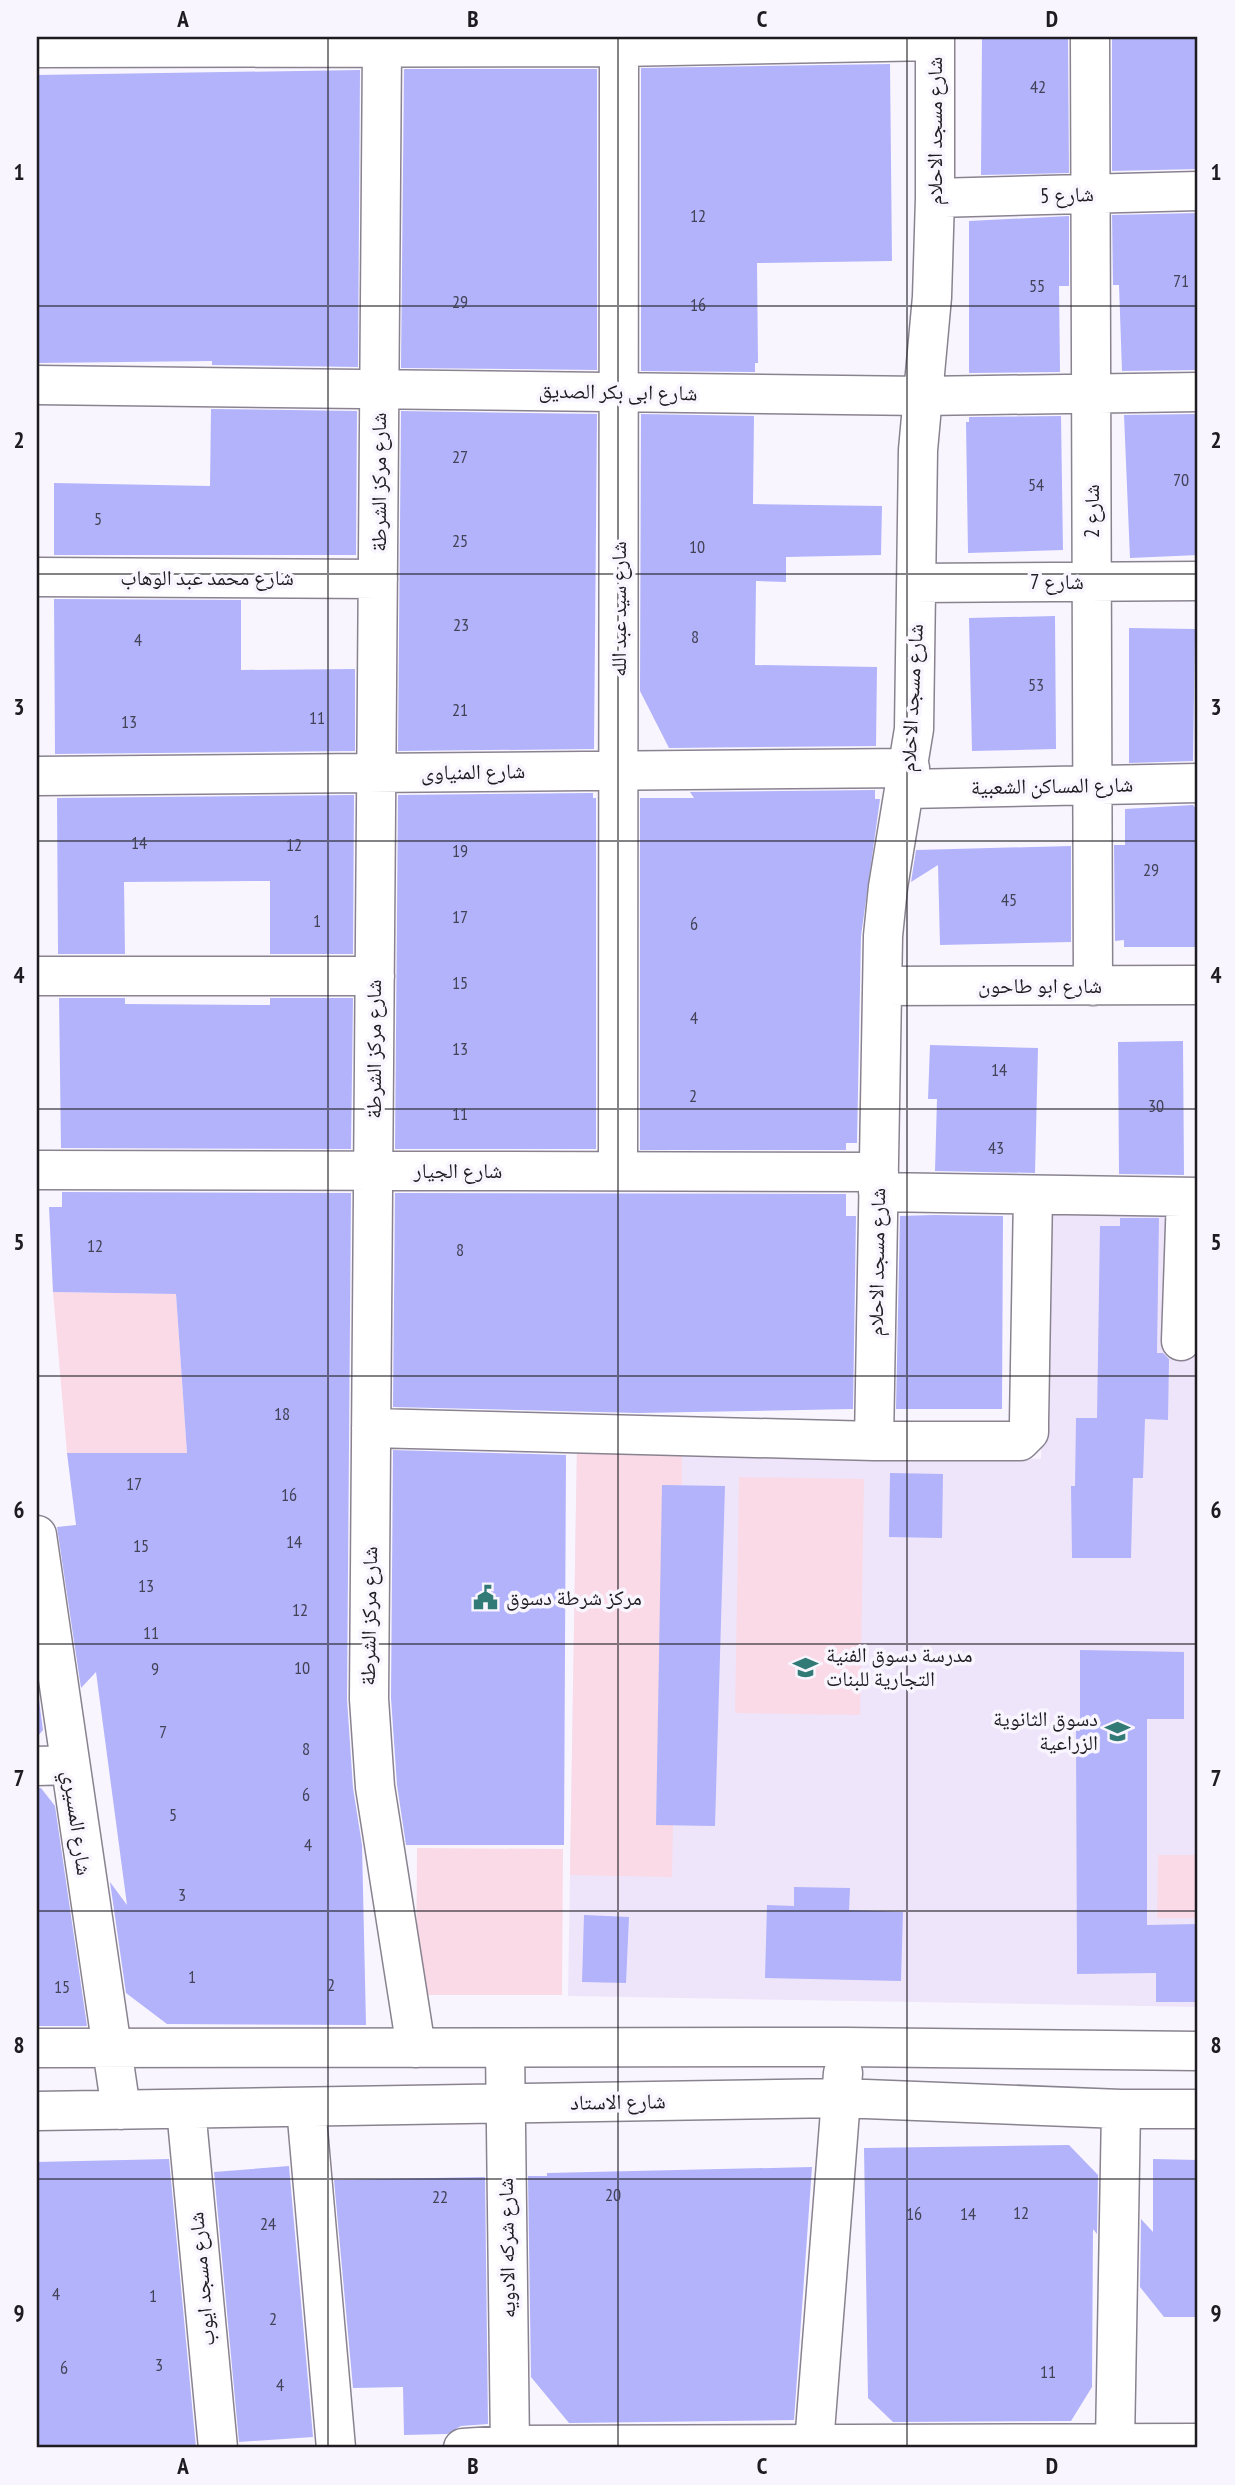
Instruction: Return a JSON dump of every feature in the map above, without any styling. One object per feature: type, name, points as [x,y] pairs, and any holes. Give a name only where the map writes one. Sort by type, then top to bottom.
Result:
[{"type":"street","name":"شارع 2","points":[[1090,37],[1093,986]]},
{"type":"street","points":[[37,48],[619,47],[936,39]]},
{"type":"street","name":"شارع مسجد الاحلام","points":[[874,1441],[882,986],[888,887],[914,729],[918,450],[932,297],[936,39]]},
{"type":"street","name":"شارع مركز الشرطة","points":[[382,47],[370,1743],[416,2048]]},
{"type":"street","name":"شارع سيد عبد الله","points":[[618,1171],[619,47]]},
{"type":"street","name":"شارع 5","points":[[935,198],[1198,191]]},
{"type":"street","name":"شارع ابى بكر الصديق","points":[[37,385],[923,396],[1198,392]]},
{"type":"street","name":"شارع محمد عبد الوهاب","points":[[37,576],[378,579]]},
{"type":"street","name":"شارع 7","points":[[916,583],[1198,581]]},
{"type":"street","name":"شارع المنياوى","points":[[37,776],[618,771],[908,778]]},
{"type":"street","name":"شارع المساكن الشعبية","points":[[908,778],[1093,785],[1198,783]]},
{"type":"street","points":[[37,976],[374,976]]},
{"type":"street","name":"شارع ابو طاحون","points":[[882,986],[1198,985]]},
{"type":"street","name":"شارع الجيار","points":[[37,1170],[618,1171],[878,1182],[1033,1195],[1192,1197]]},
{"type":"street","points":[[371,1428],[874,1441],[1020,1441],[1029,1432],[1033,1195]]},
{"type":"street","points":[[1181,1341],[1192,1197]]},
{"type":"street","name":"شارع المسيري","points":[[37,1535],[53,1765],[111,2048],[121,2110]]},
{"type":"street","points":[[37,2048],[846,2047],[1198,2051]]},
{"type":"street","points":[[827,2445],[840,2098],[846,2047]]},
{"type":"street","name":"شارع شركه الادويه","points":[[505,2048],[510,2447]]},
{"type":"street","name":"شارع الاستاد","points":[[37,2111],[840,2098],[1121,2109],[1198,2109]]},
{"type":"street","points":[[306,2107],[336,2448]]},
{"type":"street","name":"شارع مسجد ايوب","points":[[186,2109],[218,2448]]},
{"type":"street","points":[[1115,2443],[1121,2109]]},
{"type":"street","points":[[463,2448],[1198,2442]]},
{"type":"shaded area","name":"مدرسة دسوق الفنية التجارية للبنات","points":[[1045,1201],[1198,1203],[1198,2007],[568,1996],[577,1445],[1041,1459]]},
{"type":"shaded area","points":[[53,1292],[176,1294],[187,1453],[67,1453]]},
{"type":"shaded area","points":[[577,1445],[682,1447],[682,1485],[663,1485],[656,1825],[673,1825],[672,1877],[570,1875]]},
{"type":"shaded area","points":[[739,1477],[864,1479],[860,1715],[735,1713]]},
{"type":"shaded area","points":[[417,1848],[563,1849],[562,1995],[416,1995]]},
{"type":"shaded area","points":[[1158,1855],[1198,1855],[1198,1918],[1157,1918]]},
{"type":"building","points":[[982,37],[1068,37],[1069,173],[981,175]]},
{"type":"building","points":[[1112,37],[1198,37],[1198,169],[1112,171]]},
{"type":"building","points":[[890,64],[892,261],[757,263],[758,363],[755,363],[755,372],[641,371],[641,68]]},
{"type":"building","points":[[404,69],[597,69],[597,370],[401,368]]},
{"type":"building","points":[[360,70],[358,367],[212,365],[212,361],[37,363],[37,75]]},
{"type":"building","points":[[1198,213],[1198,370],[1122,371],[1119,285],[1113,285],[1112,215]]},
{"type":"building","points":[[1069,216],[1069,286],[1059,286],[1060,372],[969,373],[969,221]]},
{"type":"building","points":[[211,409],[357,411],[356,555],[54,555],[54,483],[210,486]]},
{"type":"building","points":[[401,411],[597,414],[594,749],[398,751]]},
{"type":"building","points":[[641,414],[754,416],[753,504],[882,506],[881,555],[786,557],[786,582],[756,581],[755,665],[877,667],[876,746],[669,748],[640,691]]},
{"type":"building","points":[[1198,414],[1198,555],[1130,558],[1124,415]]},
{"type":"building","points":[[1061,416],[1063,550],[968,553],[966,422],[969,422],[969,417]]},
{"type":"building","points":[[54,599],[241,600],[241,670],[355,669],[355,751],[55,754]]},
{"type":"building","points":[[1055,616],[1056,749],[972,751],[969,618]]},
{"type":"building","points":[[1129,628],[1195,629],[1193,761],[1129,763]]},
{"type":"building","points":[[875,790],[875,799],[880,799],[861,936],[857,1143],[846,1143],[846,1150],[640,1150],[640,798],[694,798],[690,792]]},
{"type":"building","points":[[593,793],[593,798],[596,798],[596,1149],[395,1149],[398,795]]},
{"type":"building","points":[[354,795],[353,954],[270,954],[270,881],[124,882],[125,954],[58,954],[57,798]]},
{"type":"building","points":[[1193,805],[1196,809],[1195,947],[1124,947],[1124,940],[1115,941],[1114,845],[1125,845],[1125,809]]},
{"type":"building","points":[[1071,846],[1071,942],[940,945],[938,865],[911,882],[916,850]]},
{"type":"building","points":[[59,998],[125,998],[125,1004],[270,1005],[270,998],[353,998],[351,1149],[61,1148]]},
{"type":"building","points":[[1183,1041],[1184,1175],[1119,1174],[1118,1042]]},
{"type":"building","points":[[930,1045],[1038,1048],[1035,1173],[935,1171],[937,1099],[928,1099]]},
{"type":"building","points":[[62,1192],[351,1193],[347,1699],[353,1788],[362,1845],[366,2025],[167,2024],[126,1993],[110,1882],[127,1905],[96,1672],[81,1688],[57,1527],[76,1525],[67,1453],[187,1453],[176,1294],[53,1292],[49,1207],[62,1207]]},
{"type":"building","points":[[395,1193],[846,1194],[846,1216],[856,1216],[853,1409],[638,1413],[393,1407]]},
{"type":"building","points":[[900,1216],[1003,1216],[1002,1409],[896,1409]]},
{"type":"building","points":[[1120,1218],[1159,1218],[1157,1353],[1163,1353],[1169,1359],[1168,1420],[1145,1419],[1143,1478],[1133,1478],[1131,1558],[1072,1558],[1071,1486],[1075,1486],[1076,1418],[1097,1418],[1100,1226],[1120,1226]]},
{"type":"building","name":"مركز شرطة دسوق","points":[[393,1450],[566,1455],[564,1845],[406,1845],[397,1785],[391,1698]]},
{"type":"building","points":[[890,1473],[943,1474],[942,1538],[889,1537]]},
{"type":"building","points":[[662,1485],[725,1486],[715,1826],[656,1825]]},
{"type":"building","points":[[1080,1650],[1184,1652],[1184,1719],[1147,1719],[1147,1925],[1198,1924],[1198,2002],[1156,2002],[1156,1973],[1077,1974],[1076,1731],[1080,1731]]},
{"type":"building","points":[[37,1685],[43,1730],[37,1737]]},
{"type":"building","points":[[37,1788],[41,1788],[55,1806],[87,2026],[37,2026]]},
{"type":"building","points":[[794,1887],[850,1888],[849,1910],[903,1912],[901,1981],[765,1978],[767,1905],[794,1906]]},
{"type":"building","points":[[584,1915],[629,1917],[626,1983],[582,1982]]},
{"type":"building","points":[[1069,2145],[1098,2175],[1097,2234],[1093,2229],[1092,2387],[1071,2421],[893,2422],[868,2398],[864,2148]]},
{"type":"building","points":[[169,2159],[196,2448],[37,2448],[37,2162]]},
{"type":"building","points":[[1153,2159],[1198,2160],[1198,2317],[1164,2317],[1140,2287],[1141,2219],[1153,2232]]},
{"type":"building","points":[[289,2166],[313,2437],[239,2442],[214,2172]]},
{"type":"building","points":[[812,2167],[794,2420],[569,2423],[531,2377],[528,2176],[547,2176],[547,2173]]},
{"type":"building","points":[[485,2177],[488,2424],[461,2426],[447,2434],[404,2435],[403,2387],[353,2388],[334,2180]]},
{"type":"place","name":"مركز شرطة دسوق","points":[[486,1598]]},
{"type":"place","name":"مدرسة دسوق الفنية التجارية للبنات","points":[[806,1667]]},
{"type":"place","name":"دسوق الثانوية الزراعية","points":[[1118,1731]]}]
